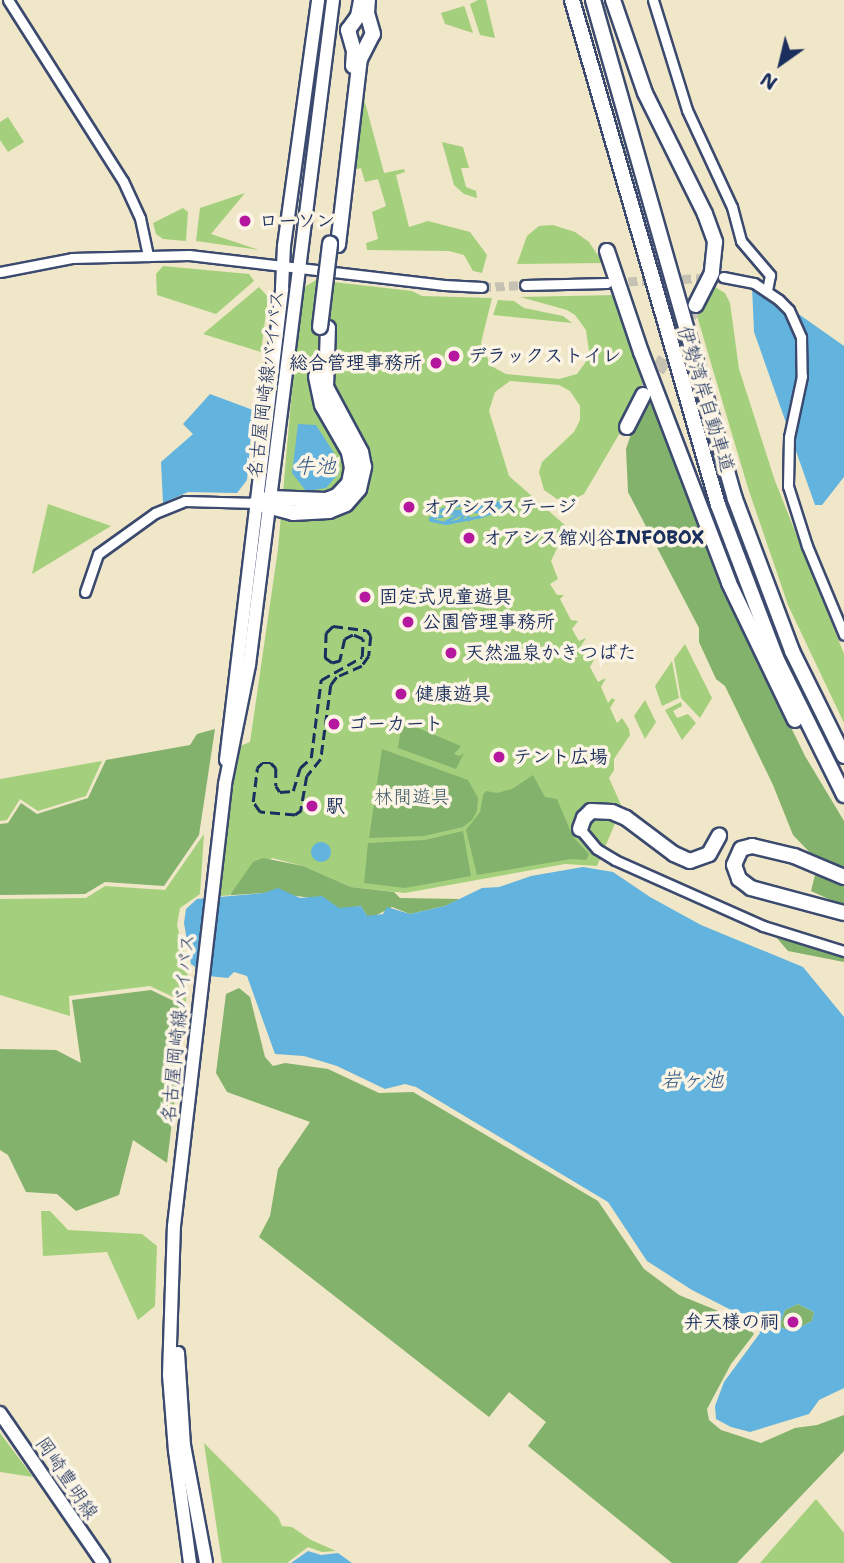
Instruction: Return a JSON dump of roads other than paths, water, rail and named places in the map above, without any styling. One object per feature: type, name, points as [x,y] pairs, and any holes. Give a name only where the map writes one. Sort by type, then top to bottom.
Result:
[{"type":"highway","points":[[265,503],[326,500],[344,489],[352,476],[349,452],[319,396],[316,374],[324,328],[354,62],[348,30],[358,16],[361,0]]},
{"type":"highway","points":[[334,245],[360,59],[373,33],[368,0]]},
{"type":"highway","name":"伊勢湾岸自動車道","points":[[572,0],[718,505],[776,658],[844,795]]},
{"type":"highway","name":"伊勢湾岸自動車道","points":[[593,0],[735,499],[792,651],[844,756]]},
{"type":"highway","points":[[613,0],[645,93],[705,214],[715,242],[712,273],[696,305]]},
{"type":"highway","points":[[607,251],[658,401],[729,583],[784,700],[818,764],[844,802]]},
{"type":"highway","points":[[627,427],[643,395]]},
{"type":"highway","points":[[580,829],[586,814],[605,810],[626,818],[682,859],[698,860],[712,839]]},
{"type":"highway","points":[[844,877],[794,856],[752,846],[741,849],[734,865],[739,880],[751,888],[844,913]]},
{"type":"main road","name":"名古屋岡崎線バイパス","points":[[190,1563],[175,1451],[169,1375],[174,1226],[228,771],[248,665],[265,503],[283,266],[318,0]]},
{"type":"main road","name":"名古屋岡崎線バイパス","points":[[265,503],[299,269],[300,244],[333,0]]},
{"type":"main road","name":"名古屋岡崎線バイパス","points":[[173,1290],[184,1445],[206,1563]]},
{"type":"main road","name":"岡崎豊明線","points":[[0,1413],[103,1563]]},
{"type":"street","points":[[8,0],[123,181],[140,218],[148,256]]},
{"type":"street","points":[[653,0],[687,110],[732,207],[741,241],[770,275],[766,290]]},
{"type":"street","points":[[0,272],[72,258],[189,255],[482,287]]},
{"type":"street","points":[[723,277],[754,283],[789,310],[803,348],[802,376],[789,437],[789,486],[807,546],[844,635]]},
{"type":"street","points":[[526,285],[607,283]]},
{"type":"street","points":[[85,592],[98,554],[108,543],[155,513],[185,501],[265,503]]},
{"type":"street","points":[[580,829],[597,849],[615,860],[763,926],[844,951]]},
{"type":"water","points":[[765,284],[790,308],[844,346],[844,477],[822,505],[815,505],[754,332],[752,286]]},
{"type":"water","points":[[210,394],[253,410],[247,480],[237,493],[188,492],[163,503],[161,462],[193,434],[183,424]]},
{"type":"water","name":"牛池","points":[[298,424],[316,425],[334,453],[339,473],[326,488],[306,491],[292,473]]},
{"type":"water","points":[[317,842],[325,842],[331,852],[325,862],[317,862],[311,856],[311,848]]},
{"type":"water","name":"岩ヶ池","points":[[583,867],[613,872],[650,897],[701,925],[803,967],[844,1017],[844,1388],[819,1400],[809,1414],[750,1432],[731,1427],[716,1419],[715,1406],[724,1382],[760,1333],[758,1326],[692,1290],[647,1261],[608,1202],[416,1087],[405,1084],[385,1089],[337,1066],[304,1056],[275,1054],[247,976],[234,972],[228,978],[208,976],[191,964],[184,923],[186,909],[197,899],[264,893],[278,888],[300,898],[322,896],[339,908],[361,906],[367,916],[383,914],[387,907],[410,914],[445,906],[482,888],[499,887],[531,876]],"holes":[[[798,1304],[814,1312],[812,1321],[793,1331],[782,1328],[780,1324],[785,1310]]]},
{"type":"water","points":[[308,1551],[321,1555],[338,1553],[352,1563],[291,1563]]},
{"type":"waterway","points":[[464,504],[442,510],[431,520],[446,523],[478,517],[498,510],[502,504],[489,501],[465,504]]},
{"type":"waterway","points":[[459,520],[476,502]]},
{"type":"waterway","points":[[472,509],[485,503]]},
{"type":"waterway","points":[[464,504],[469,519]]},
{"type":"waterway","points":[[430,518],[502,504]]},
{"type":"waterway","points":[[444,510],[462,511]]},
{"type":"waterway","points":[[472,511],[490,512]]},
{"type":"waterway","points":[[446,521],[462,513]]},
{"type":"tunnel","points":[[615,282],[723,277]]},
{"type":"tunnel","points":[[482,287],[525,285]]},
{"type":"tunnel","points":[[647,389],[696,305]]},
{"type":"railway","points":[[333,626],[367,630],[371,636],[369,656],[362,666],[337,677],[331,685],[321,759],[307,776],[301,811],[295,815],[260,812],[253,802],[257,768],[262,763],[271,763],[276,768],[276,786],[280,792],[293,791],[300,768],[311,758],[321,680],[362,657],[363,639],[353,635],[345,639],[340,661],[332,663],[325,658],[326,633],[333,626]]},
{"type":"place","name":"ローソン","points":[[245,221]]},
{"type":"place","name":"デラックストイレ","points":[[454,356]]},
{"type":"place","name":"総合管理事務所","points":[[436,363]]},
{"type":"place","name":"オアシスステージ","points":[[409,507]]},
{"type":"place","name":"オアシス館刈谷INFOBOX","points":[[469,538]]},
{"type":"place","name":"固定式児童遊具","points":[[365,597]]},
{"type":"place","name":"公園管理事務所","points":[[408,622]]},
{"type":"place","name":"天然温泉かきつばた","points":[[451,653]]},
{"type":"place","name":"健康遊具","points":[[401,694]]},
{"type":"place","name":"ゴーカート","points":[[334,724]]},
{"type":"place","name":"テント広場","points":[[499,757]]},
{"type":"place","name":"駅","points":[[312,806]]},
{"type":"place","name":"弁天様の祠","points":[[793,1322]]},
{"type":"park label","name":"林間遊具","points":[[412,797]]}]
